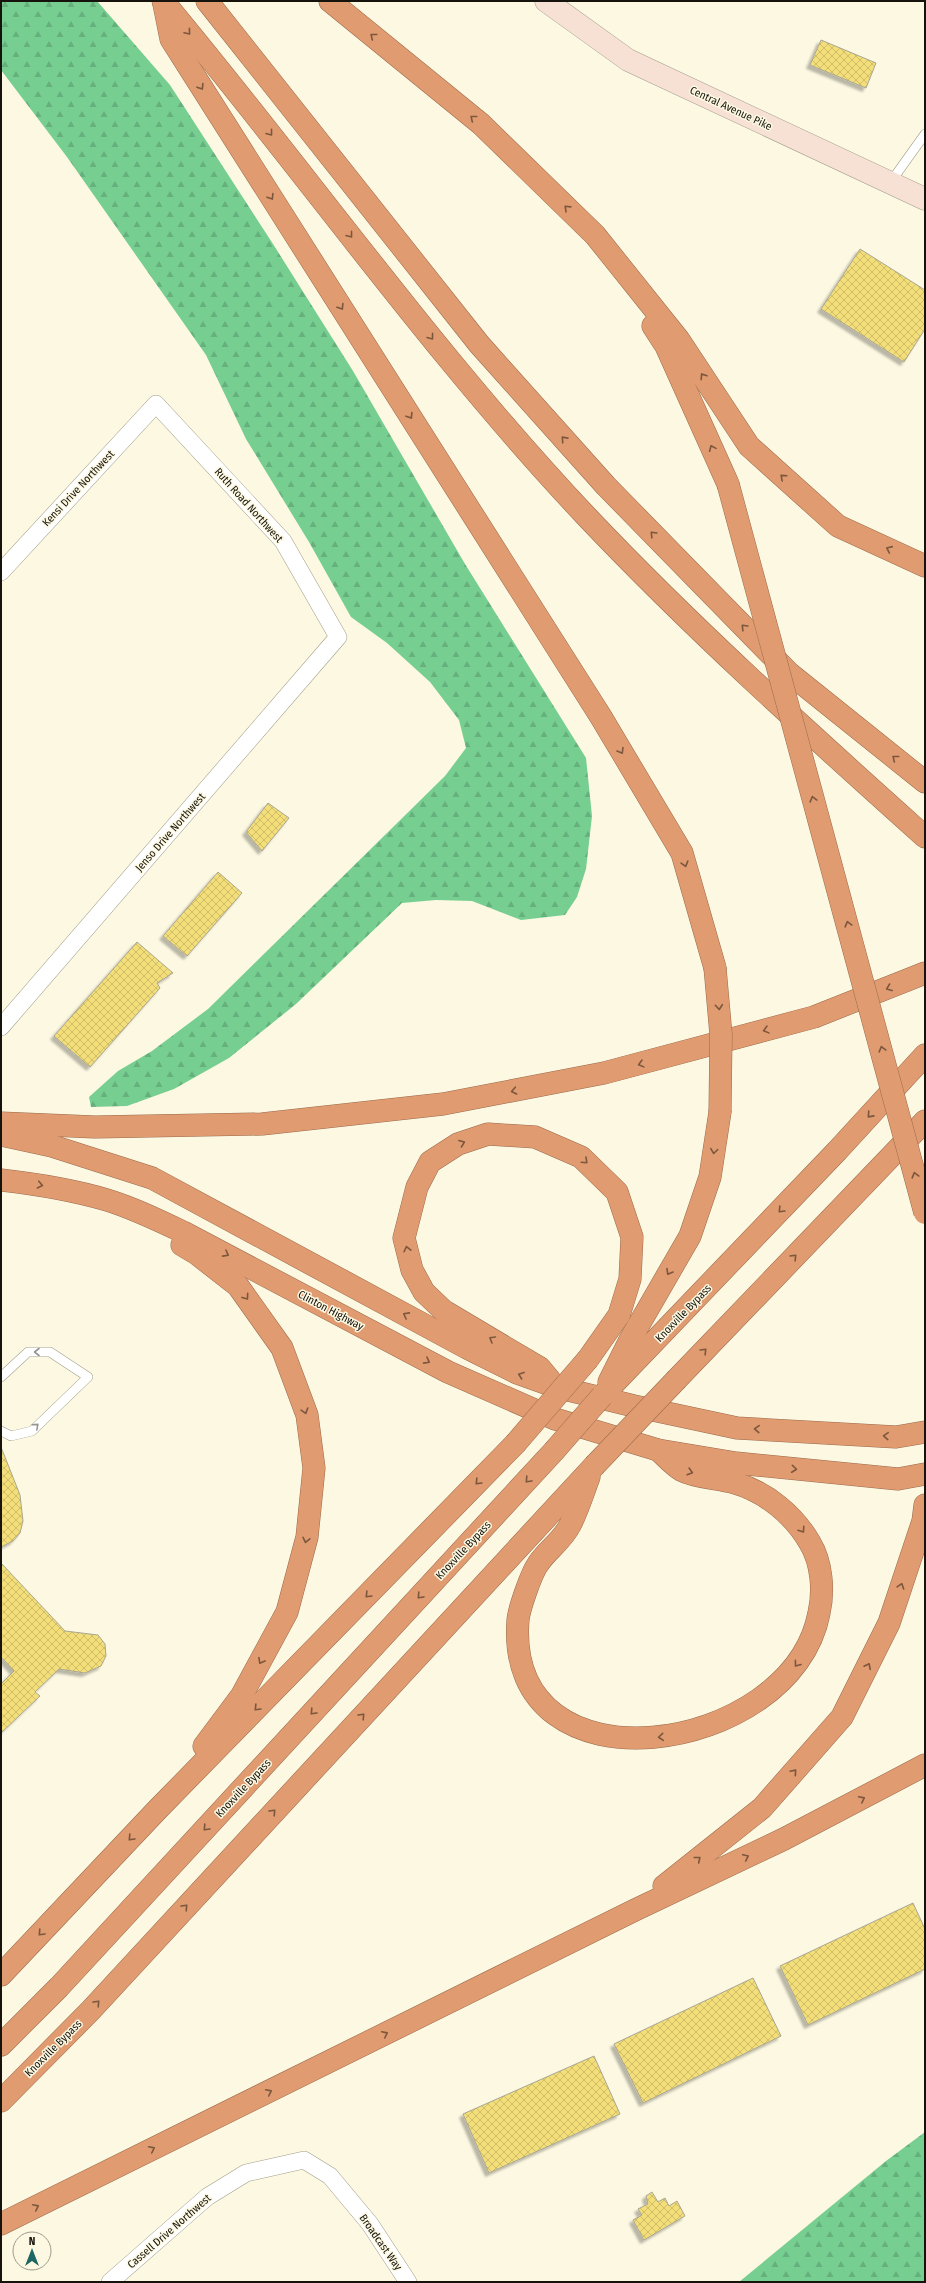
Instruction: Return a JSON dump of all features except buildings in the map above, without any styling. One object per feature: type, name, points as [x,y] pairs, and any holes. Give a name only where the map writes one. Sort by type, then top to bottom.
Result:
[{"type":"highway","points":[[163,1],[225,76],[456,368],[586,515],[766,695],[925,837]]},
{"type":"highway","points":[[163,1],[171,39],[601,717],[682,853],[715,968],[721,1035],[720,1112],[710,1177],[690,1236],[624,1366]]},
{"type":"highway","points":[[207,1],[479,344],[606,486],[789,673],[925,782]]},
{"type":"highway","points":[[330,1],[481,124],[594,235],[679,340],[749,446],[838,526],[925,566]]},
{"type":"highway","points":[[594,235],[666,346],[728,484],[925,1213]]},
{"type":"highway","points":[[1,1123],[95,1127],[262,1124],[443,1104],[604,1073],[814,1017],[925,972]]},
{"type":"highway","name":"Knoxville Bypass","points":[[1,2045],[59,1988],[554,1451],[602,1396],[624,1366],[837,1151],[925,1055]]},
{"type":"highway","name":"Knoxville Bypass","points":[[1,2101],[91,2010],[594,1466],[925,1121]]},
{"type":"highway","points":[[1,1975],[157,1810],[515,1444],[588,1359],[619,1314],[630,1279],[632,1237],[617,1192],[581,1157],[534,1137],[488,1134],[458,1144],[430,1162],[416,1187],[404,1238],[412,1270],[424,1292],[444,1311],[540,1368],[556,1386]]},
{"type":"highway","points":[[1,1135],[52,1146],[152,1178],[467,1348],[517,1373],[556,1386],[634,1406],[738,1428],[896,1437],[925,1432]]},
{"type":"highway","name":"Clinton Highway","points":[[1,1180],[29,1183],[106,1200],[140,1212],[183,1232],[448,1372],[555,1419],[658,1450],[736,1463],[898,1479],[925,1474]]},
{"type":"highway","points":[[140,1212],[157,1230],[197,1254],[238,1286],[282,1348],[307,1415],[314,1468],[307,1537],[287,1612],[242,1694],[157,1810]]},
{"type":"highway","points":[[594,1466],[570,1526],[537,1566],[518,1617],[517,1646],[525,1677],[541,1702],[580,1729],[605,1736],[638,1739],[674,1736],[708,1727],[766,1695],[793,1669],[809,1648],[818,1622],[822,1598],[820,1572],[811,1544],[796,1522],[768,1498],[737,1484],[681,1470],[658,1450]]},
{"type":"highway","points":[[635,1910],[762,1808],[842,1717],[889,1623],[922,1521],[925,1505]]},
{"type":"highway","points":[[1,2224],[635,1910],[784,1839],[925,1765]]},
{"type":"main road","name":"Central Avenue Pike","points":[[546,1],[628,60],[925,199]]},
{"type":"street","name":"Kensi Drive Northwest","points":[[1,572],[156,404]]},
{"type":"street","name":"Ruth Road Northwest","points":[[156,404],[283,541],[338,638]]},
{"type":"street","name":"Jenso Drive Northwest","points":[[1,1027],[338,638]]},
{"type":"street","name":"Cassell Drive Northwest","points":[[110,2282],[207,2197],[246,2173],[304,2160],[330,2176],[352,2203]]},
{"type":"street","name":"Broadcast Way","points":[[352,2203],[370,2224],[408,2282]]},
{"type":"lane","points":[[890,183],[925,134]]},
{"type":"lane","points":[[1,1377],[28,1352],[50,1352],[88,1377],[32,1431],[11,1436],[1,1431]]},
{"type":"green space","points":[[1,1],[97,1],[170,85],[353,371],[465,564],[586,758],[592,816],[586,869],[577,897],[565,915],[521,920],[472,901],[436,900],[402,903],[296,1004],[229,1058],[174,1089],[127,1106],[91,1107],[89,1097],[118,1071],[152,1051],[208,1009],[445,776],[466,748],[459,720],[430,682],[387,643],[351,617],[309,542],[246,439],[206,355],[67,157],[1,70]]},
{"type":"green space","points":[[925,2132],[925,2282],[739,2282],[886,2161]]}]
